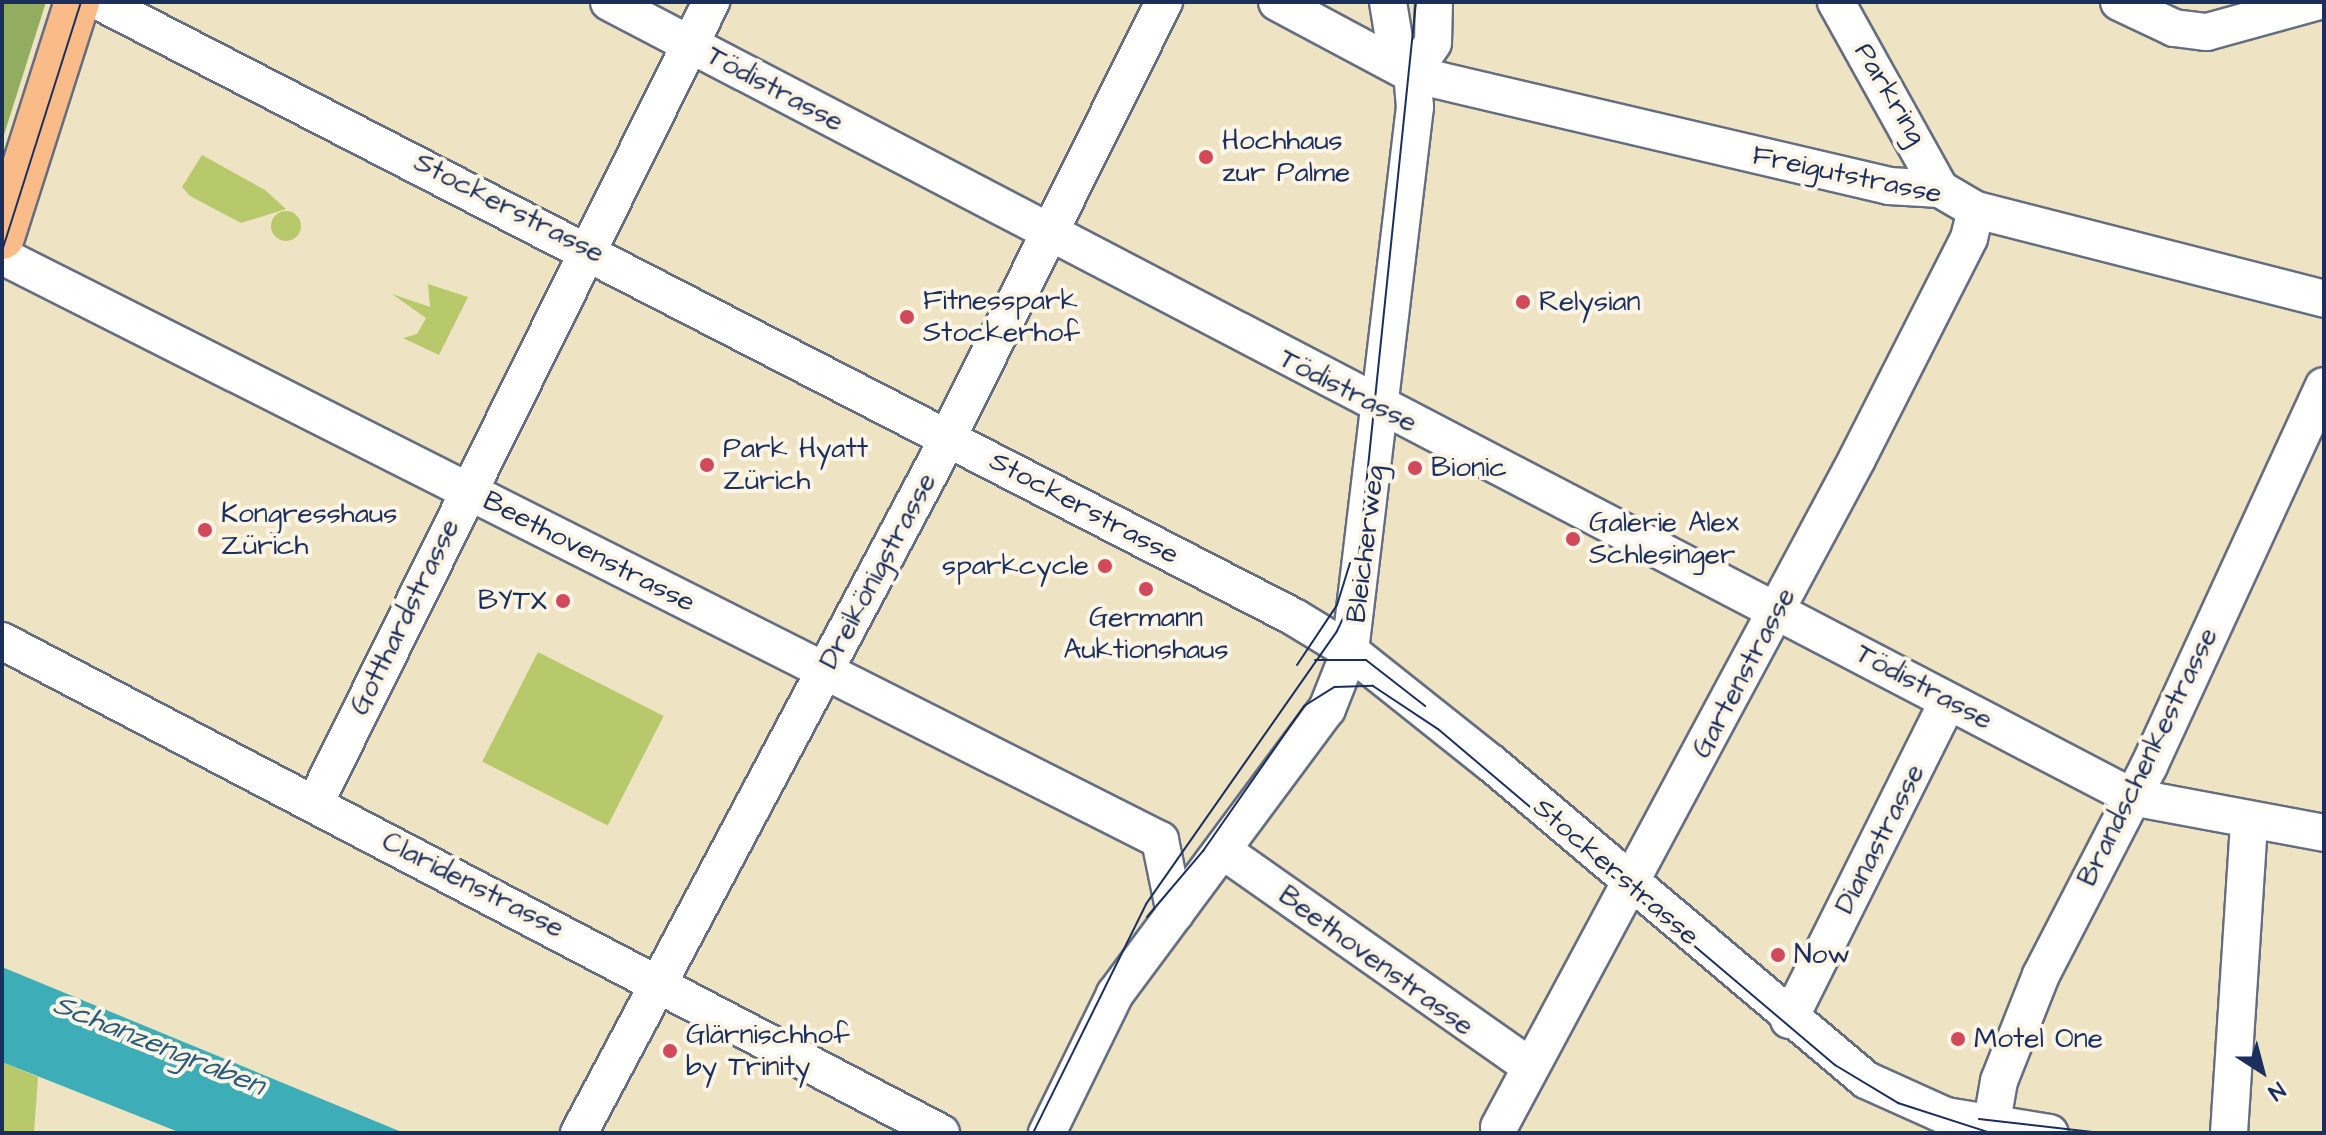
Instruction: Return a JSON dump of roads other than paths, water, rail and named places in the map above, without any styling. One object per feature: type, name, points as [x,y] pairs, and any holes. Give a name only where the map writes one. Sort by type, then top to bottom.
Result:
[{"type":"main road","points":[[2,237],[77,2]]},
{"type":"street","name":"Stockerstrasse","points":[[100,2],[586,247],[1350,651],[1789,1020],[1891,1094],[1990,1130],[2050,1133]]},
{"type":"street","name":"Tödistrasse","points":[[609,2],[1383,410],[1776,610],[2132,797],[2249,822],[2324,833]]},
{"type":"street","name":"Gotthardstrasse","points":[[315,803],[552,314],[711,2]]},
{"type":"street","name":"Dreikönigstrasse","points":[[593,1129],[658,985],[949,437],[1164,2]]},
{"type":"street","name":"Freigutstrasse","points":[[1277,2],[1412,74],[1889,186],[1940,189],[1976,210],[2324,299]]},
{"type":"street","points":[[1388,2],[1396,51],[1412,74]]},
{"type":"street","name":"Bleicherweg","points":[[1047,1133],[1091,1035],[1175,913],[1225,852],[1327,709],[1350,651],[1383,410],[1412,74],[1433,43],[1434,2]]},
{"type":"street","name":"Parkring","points":[[1836,2],[1940,189]]},
{"type":"street","points":[[2119,2],[2174,28],[2207,32],[2316,2]]},
{"type":"street","name":"Gartenstrasse","points":[[1499,1127],[1529,1066],[1633,887],[1864,445],[1956,266],[1976,210]]},
{"type":"street","name":"Beethovenstrasse","points":[[2,256],[1160,840],[1169,857],[1175,913]]},
{"type":"street","name":"Brandschenkestrasse","points":[[1990,1130],[2014,1036],[2132,797],[2324,386]]},
{"type":"street","name":"Claridenstrasse","points":[[2,641],[941,1133]]},
{"type":"street","name":"Dianastrasse","points":[[1789,1020],[1948,701]]},
{"type":"street","points":[[2229,1133],[2249,822]]},
{"type":"street","name":"Beethovenstrasse","points":[[1225,852],[1529,1066]]},
{"type":"water","name":"Schanzengraben","points":[[2,967],[404,1133],[181,1133],[2,1062]]},
{"type":"tram line","points":[[2,251],[81,2]]},
{"type":"tram line","points":[[1033,1133],[1146,904],[1337,631],[1355,593],[1416,2]]},
{"type":"tram line","points":[[1297,665],[1337,605],[1350,563]]},
{"type":"tram line","points":[[1315,660],[1366,660],[1425,706]]},
{"type":"tram line","points":[[1147,917],[1203,851],[1304,706],[1335,687],[1373,686],[1438,729],[1835,1065],[1898,1103],[1991,1133]]},
{"type":"tram line","points":[[1979,1119],[2101,1133]]},
{"type":"place","name":"Hochhaus zur Palme","points":[[1206,157]]},
{"type":"place","name":"Relysian","points":[[1523,302]]},
{"type":"place","name":"Fitnesspark Stockerhof","points":[[907,317]]},
{"type":"place","name":"Park Hyatt Zürich","points":[[707,465]]},
{"type":"place","name":"Bionic","points":[[1415,468]]},
{"type":"place","name":"Kongresshaus Zürich","points":[[205,530]]},
{"type":"place","name":"Galerie Alex Schlesinger","points":[[1573,539]]},
{"type":"place","name":"sparkcycle","points":[[1105,566]]},
{"type":"place","name":"Germann Auktionshaus","points":[[1146,589]]},
{"type":"place","name":"BYTX","points":[[563,601]]},
{"type":"place","name":"Now","points":[[1778,955]]},
{"type":"place","name":"Motel One","points":[[1958,1039]]},
{"type":"place","name":"Glärnischhof by Trinity","points":[[670,1051]]}]
